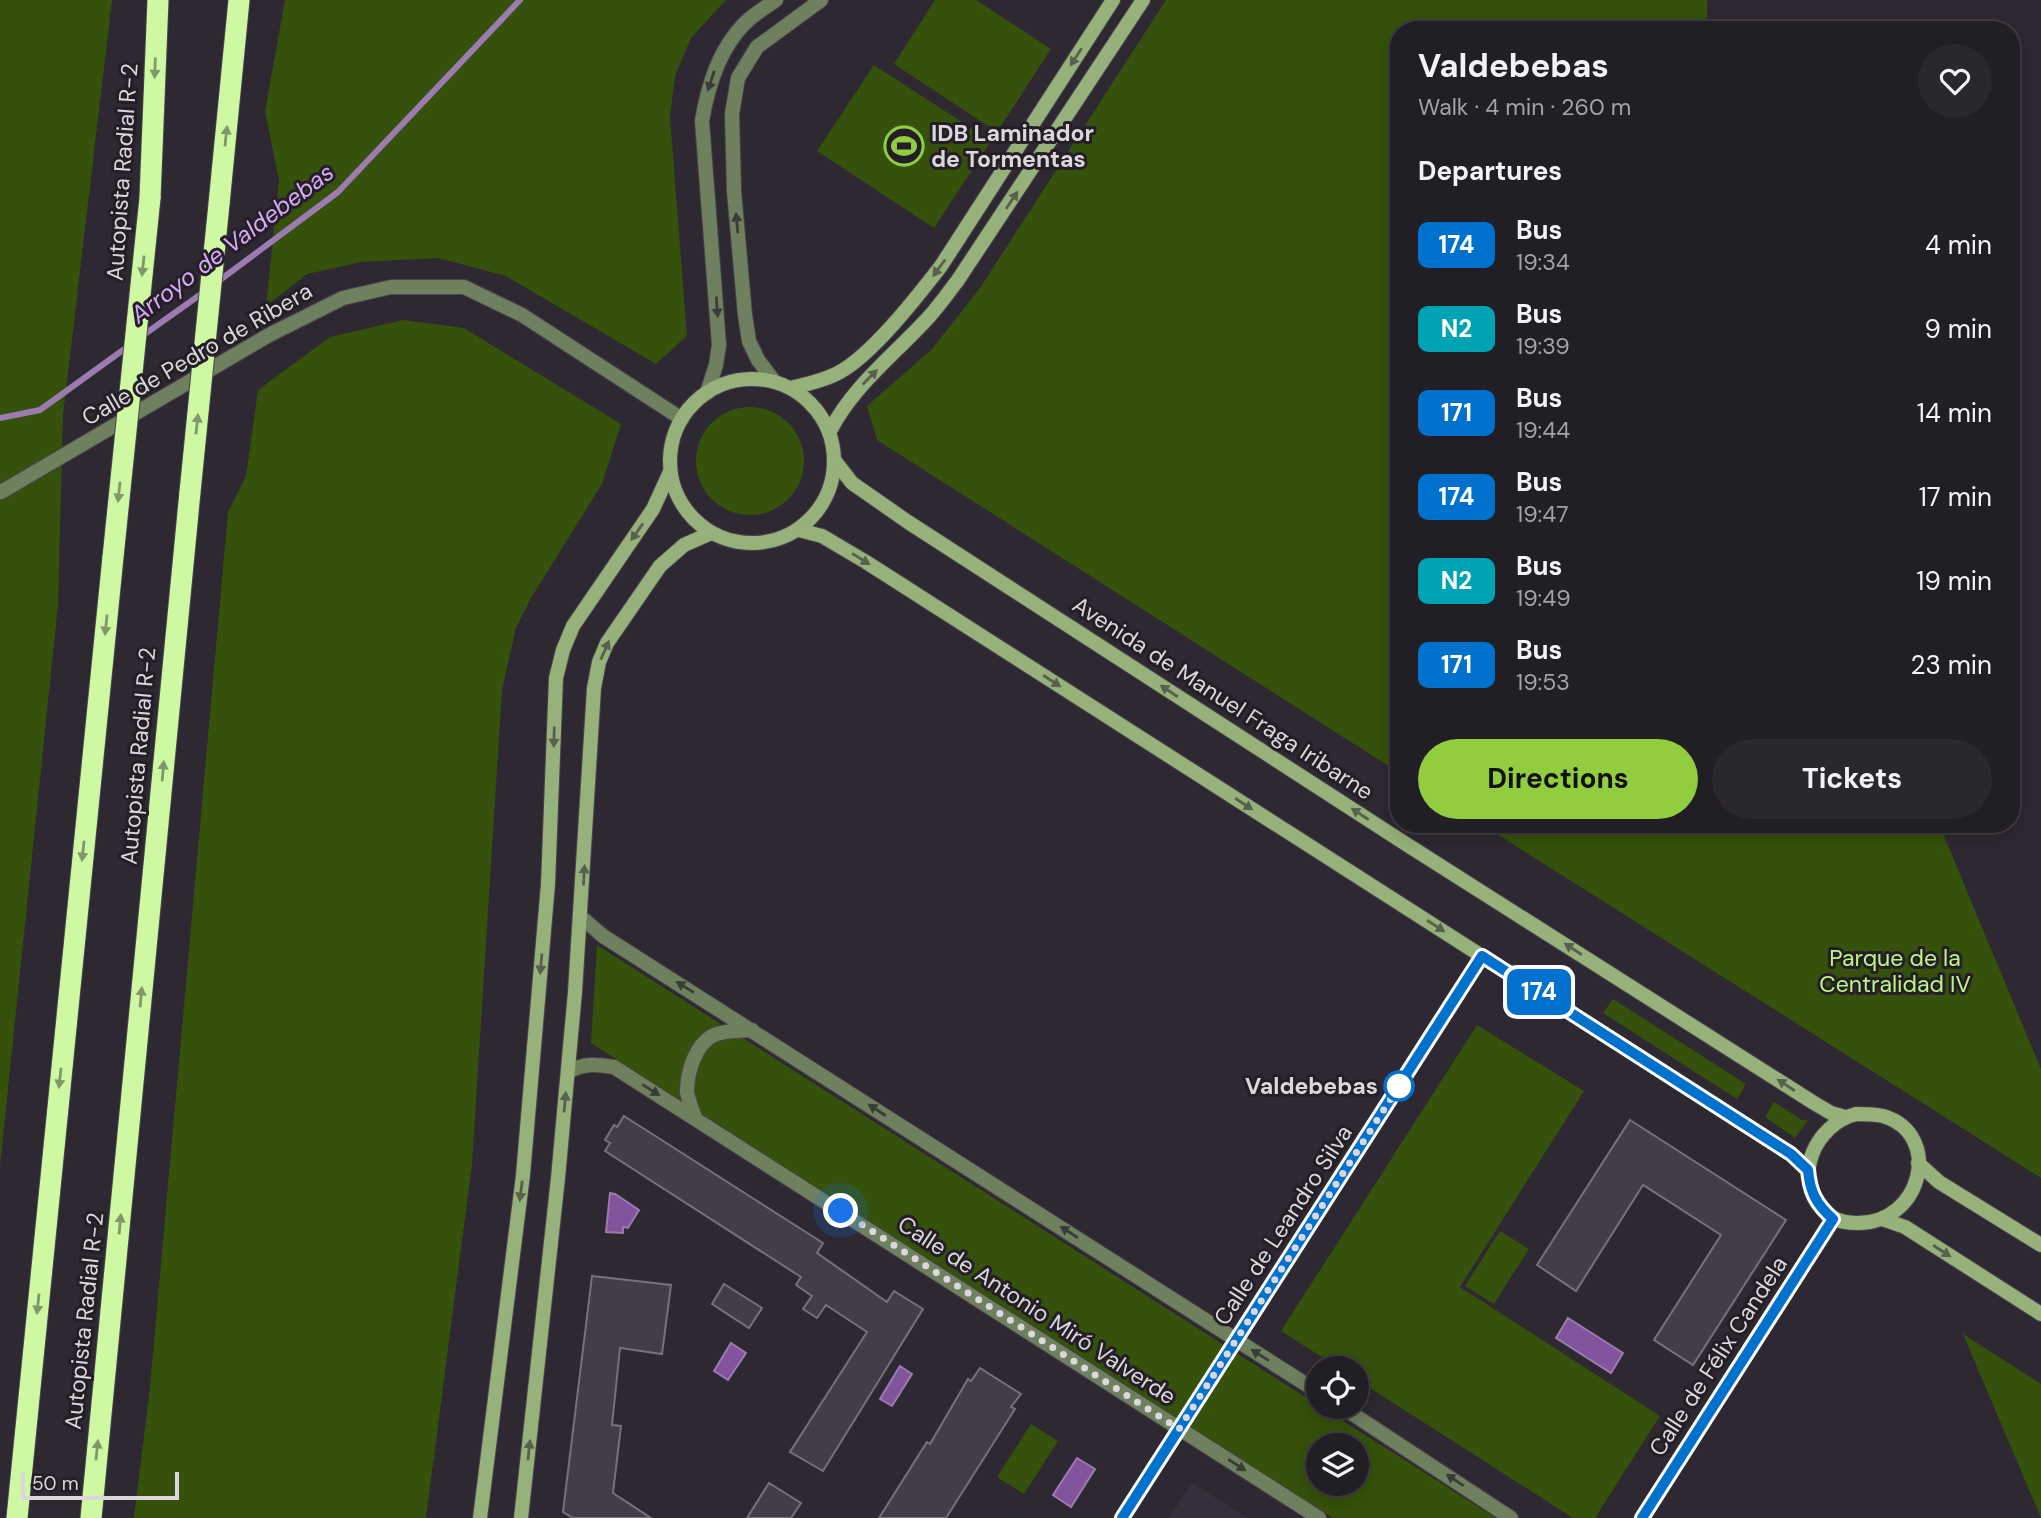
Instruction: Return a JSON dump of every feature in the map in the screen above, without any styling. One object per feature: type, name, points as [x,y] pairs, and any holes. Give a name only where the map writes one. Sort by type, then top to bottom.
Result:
[{"type":"highway","name":"Autopista Radial R-2","points":[[17,1518],[150,198],[158,0]]},
{"type":"highway","name":"Autopista Radial R-2","points":[[91,1518],[239,0]]},
{"type":"street","points":[[707,393],[719,345],[702,121],[705,99],[724,50],[746,23],[776,0]]},
{"type":"street","points":[[774,381],[758,360],[749,341],[745,316],[734,191],[732,114],[738,78],[757,47],[821,0]]},
{"type":"street","points":[[791,388],[840,373],[859,359],[912,302],[941,266],[1113,0]]},
{"type":"street","points":[[830,431],[853,393],[930,317],[958,280],[1143,0]]},
{"type":"street","name":"Calle de Pedro de Ribera","points":[[1,492],[269,335],[343,298],[391,287],[464,287],[522,315],[682,419]]},
{"type":"street","points":[[751,379],[774,381],[791,388],[811,402],[822,416],[830,431],[835,461],[831,487],[818,511],[799,530],[778,540],[756,544],[733,542],[711,533],[693,519],[681,503],[670,472],[670,454],[682,419],[707,393],[728,382],[751,379]]},
{"type":"street","name":"Avenida de Manuel Fraga Iribarne","points":[[835,461],[852,483],[879,503],[1390,832]]},
{"type":"street","points":[[480,1518],[526,1148],[548,884],[556,678],[573,626],[653,509],[670,472]]},
{"type":"street","points":[[799,530],[822,536],[847,550],[1791,1154],[1808,1170]]},
{"type":"street","points":[[521,1518],[568,1072],[581,917],[594,688],[599,662],[619,623],[660,566],[684,545],[711,533]]},
{"type":"street","name":"Avenida de Manuel Fraga Iribarne","points":[[1391,833],[1814,1103],[1831,1113],[1845,1116]]},
{"type":"street","points":[[581,917],[603,936],[1306,1384]]},
{"type":"street","name":"Calle de Leandro Silva","points":[[1122,1518],[1482,956]]},
{"type":"street","points":[[695,1118],[687,1094],[690,1067],[699,1049],[711,1036],[728,1031],[752,1030]]},
{"type":"street","name":"Calle de Antonio Miró Valverde","points":[[568,1072],[580,1066],[595,1064],[614,1067],[1319,1518]]},
{"type":"street","points":[[1872,1114],[1885,1116],[1898,1124],[1914,1143],[1919,1163],[1915,1186],[1909,1198],[1900,1209],[1882,1219],[1861,1224],[1833,1219],[1815,1201],[1810,1189],[1808,1170],[1817,1141],[1845,1116],[1872,1114]]},
{"type":"street","points":[[1919,1163],[1939,1182],[2041,1245]]},
{"type":"street","name":"Calle de Félix Candela","points":[[1642,1518],[1833,1219]]},
{"type":"street","points":[[1882,1219],[1905,1227],[2041,1314]]},
{"type":"street","points":[[1360,1419],[1511,1518]]},
{"type":"shaded area","points":[[610,1193],[639,1210],[628,1228],[623,1227],[623,1233],[606,1232]]},
{"type":"shaded area","points":[[1568,1318],[1623,1353],[1611,1373],[1556,1338]]},
{"type":"shaded area","points":[[731,1343],[746,1353],[728,1380],[714,1371]]},
{"type":"shaded area","points":[[900,1366],[912,1374],[892,1406],[880,1399]]},
{"type":"shaded area","points":[[1077,1458],[1095,1469],[1071,1507],[1053,1495]]},
{"type":"shaded area","points":[[1192,1483],[1247,1518],[1169,1518]]},
{"type":"green space","points":[[0,0],[112,0],[63,415],[58,605],[0,1166]]},
{"type":"green space","points":[[285,0],[726,0],[691,38],[675,76],[670,117],[687,336],[656,364],[506,276],[438,258],[361,262],[307,274],[266,306],[279,181],[265,111]]},
{"type":"green space","name":"IDB Laminador de Tormentas","points":[[935,0],[976,0],[1051,49],[997,132],[894,64]]},
{"type":"green space","points":[[1166,0],[1707,0],[1707,21],[1390,21],[1390,767],[877,440],[867,406],[932,349],[980,288]]},
{"type":"green space","name":"IDB Laminador de Tormentas","points":[[874,65],[991,141],[934,228],[817,151]]},
{"type":"green space","points":[[403,320],[464,328],[621,424],[602,484],[531,598],[516,628],[502,690],[472,1164],[426,1518],[134,1518],[150,1387],[228,512],[246,476],[258,390],[330,337]]},
{"type":"green space","points":[[750,407],[771,411],[788,423],[800,440],[804,461],[800,482],[788,499],[771,511],[750,515],[729,511],[712,499],[700,482],[696,461],[700,440],[712,423],[729,411]]},
{"type":"green space","name":"Parque de la Centralidad IV","points":[[1495,833],[1943,833],[2041,1069],[2041,1178]]},
{"type":"green space","points":[[597,945],[1306,1397],[1306,1419],[1340,1419],[1362,1433],[1306,1433],[1306,1496],[1369,1496],[1369,1437],[1496,1518],[1333,1518],[591,1043]]},
{"type":"green space","points":[[1613,999],[1746,1084],[1737,1099],[1603,1013]]},
{"type":"green space","points":[[1477,1025],[1584,1091],[1460,1287],[1660,1416],[1595,1518],[1573,1518],[1369,1387],[1369,1356],[1320,1356],[1281,1331]]},
{"type":"green space","points":[[1774,1102],[1802,1120],[1808,1120],[1795,1138],[1765,1117]]},
{"type":"green space","points":[[1500,1231],[1529,1249],[1494,1304],[1465,1286]]},
{"type":"green space","points":[[1963,1334],[2041,1384],[2041,1518]]},
{"type":"green space","points":[[1031,1424],[1058,1441],[1024,1494],[997,1477]]},
{"type":"building","points":[[624,1116],[823,1243],[817,1253],[887,1302],[894,1291],[923,1309],[823,1471],[790,1452],[867,1332],[826,1305],[817,1318],[803,1309],[812,1296],[796,1285],[801,1277],[605,1151],[610,1143],[605,1140],[614,1125],[617,1127]]},
{"type":"building","points":[[1630,1120],[1786,1220],[1693,1365],[1654,1340],[1721,1235],[1643,1185],[1576,1291],[1537,1265]]},
{"type":"building","points":[[592,1276],[671,1285],[662,1354],[620,1348],[612,1425],[621,1426],[613,1493],[651,1518],[573,1518],[563,1512]]},
{"type":"building","points":[[724,1284],[762,1308],[749,1328],[712,1304]]},
{"type":"building","points":[[980,1368],[1021,1394],[1011,1407],[1015,1409],[946,1518],[879,1518],[927,1442],[930,1444],[968,1379],[971,1381]]},
{"type":"building","points":[[769,1483],[801,1503],[791,1518],[747,1518]]},
{"type":"waterway","name":"Arroyo de Valdebebas","points":[[216,283],[338,192],[520,0]]},
{"type":"waterway","name":"Arroyo de Valdebebas","points":[[142,336],[204,292]]},
{"type":"waterway","name":"Arroyo de Valdebebas","points":[[0,418],[40,410],[130,345]]},
{"type":"bus line","name":"174","points":[[1122,1518],[1482,956],[1791,1154],[1808,1170],[1810,1189],[1815,1201],[1833,1219],[1642,1518]]},
{"type":"place","name":"IDB Laminador de Tormentas","points":[[904,146]]},
{"type":"place","name":"Valdebebas","points":[[1399,1086]]},
{"type":"route","points":[[841,1211],[1179,1429],[1399,1086]]}]
